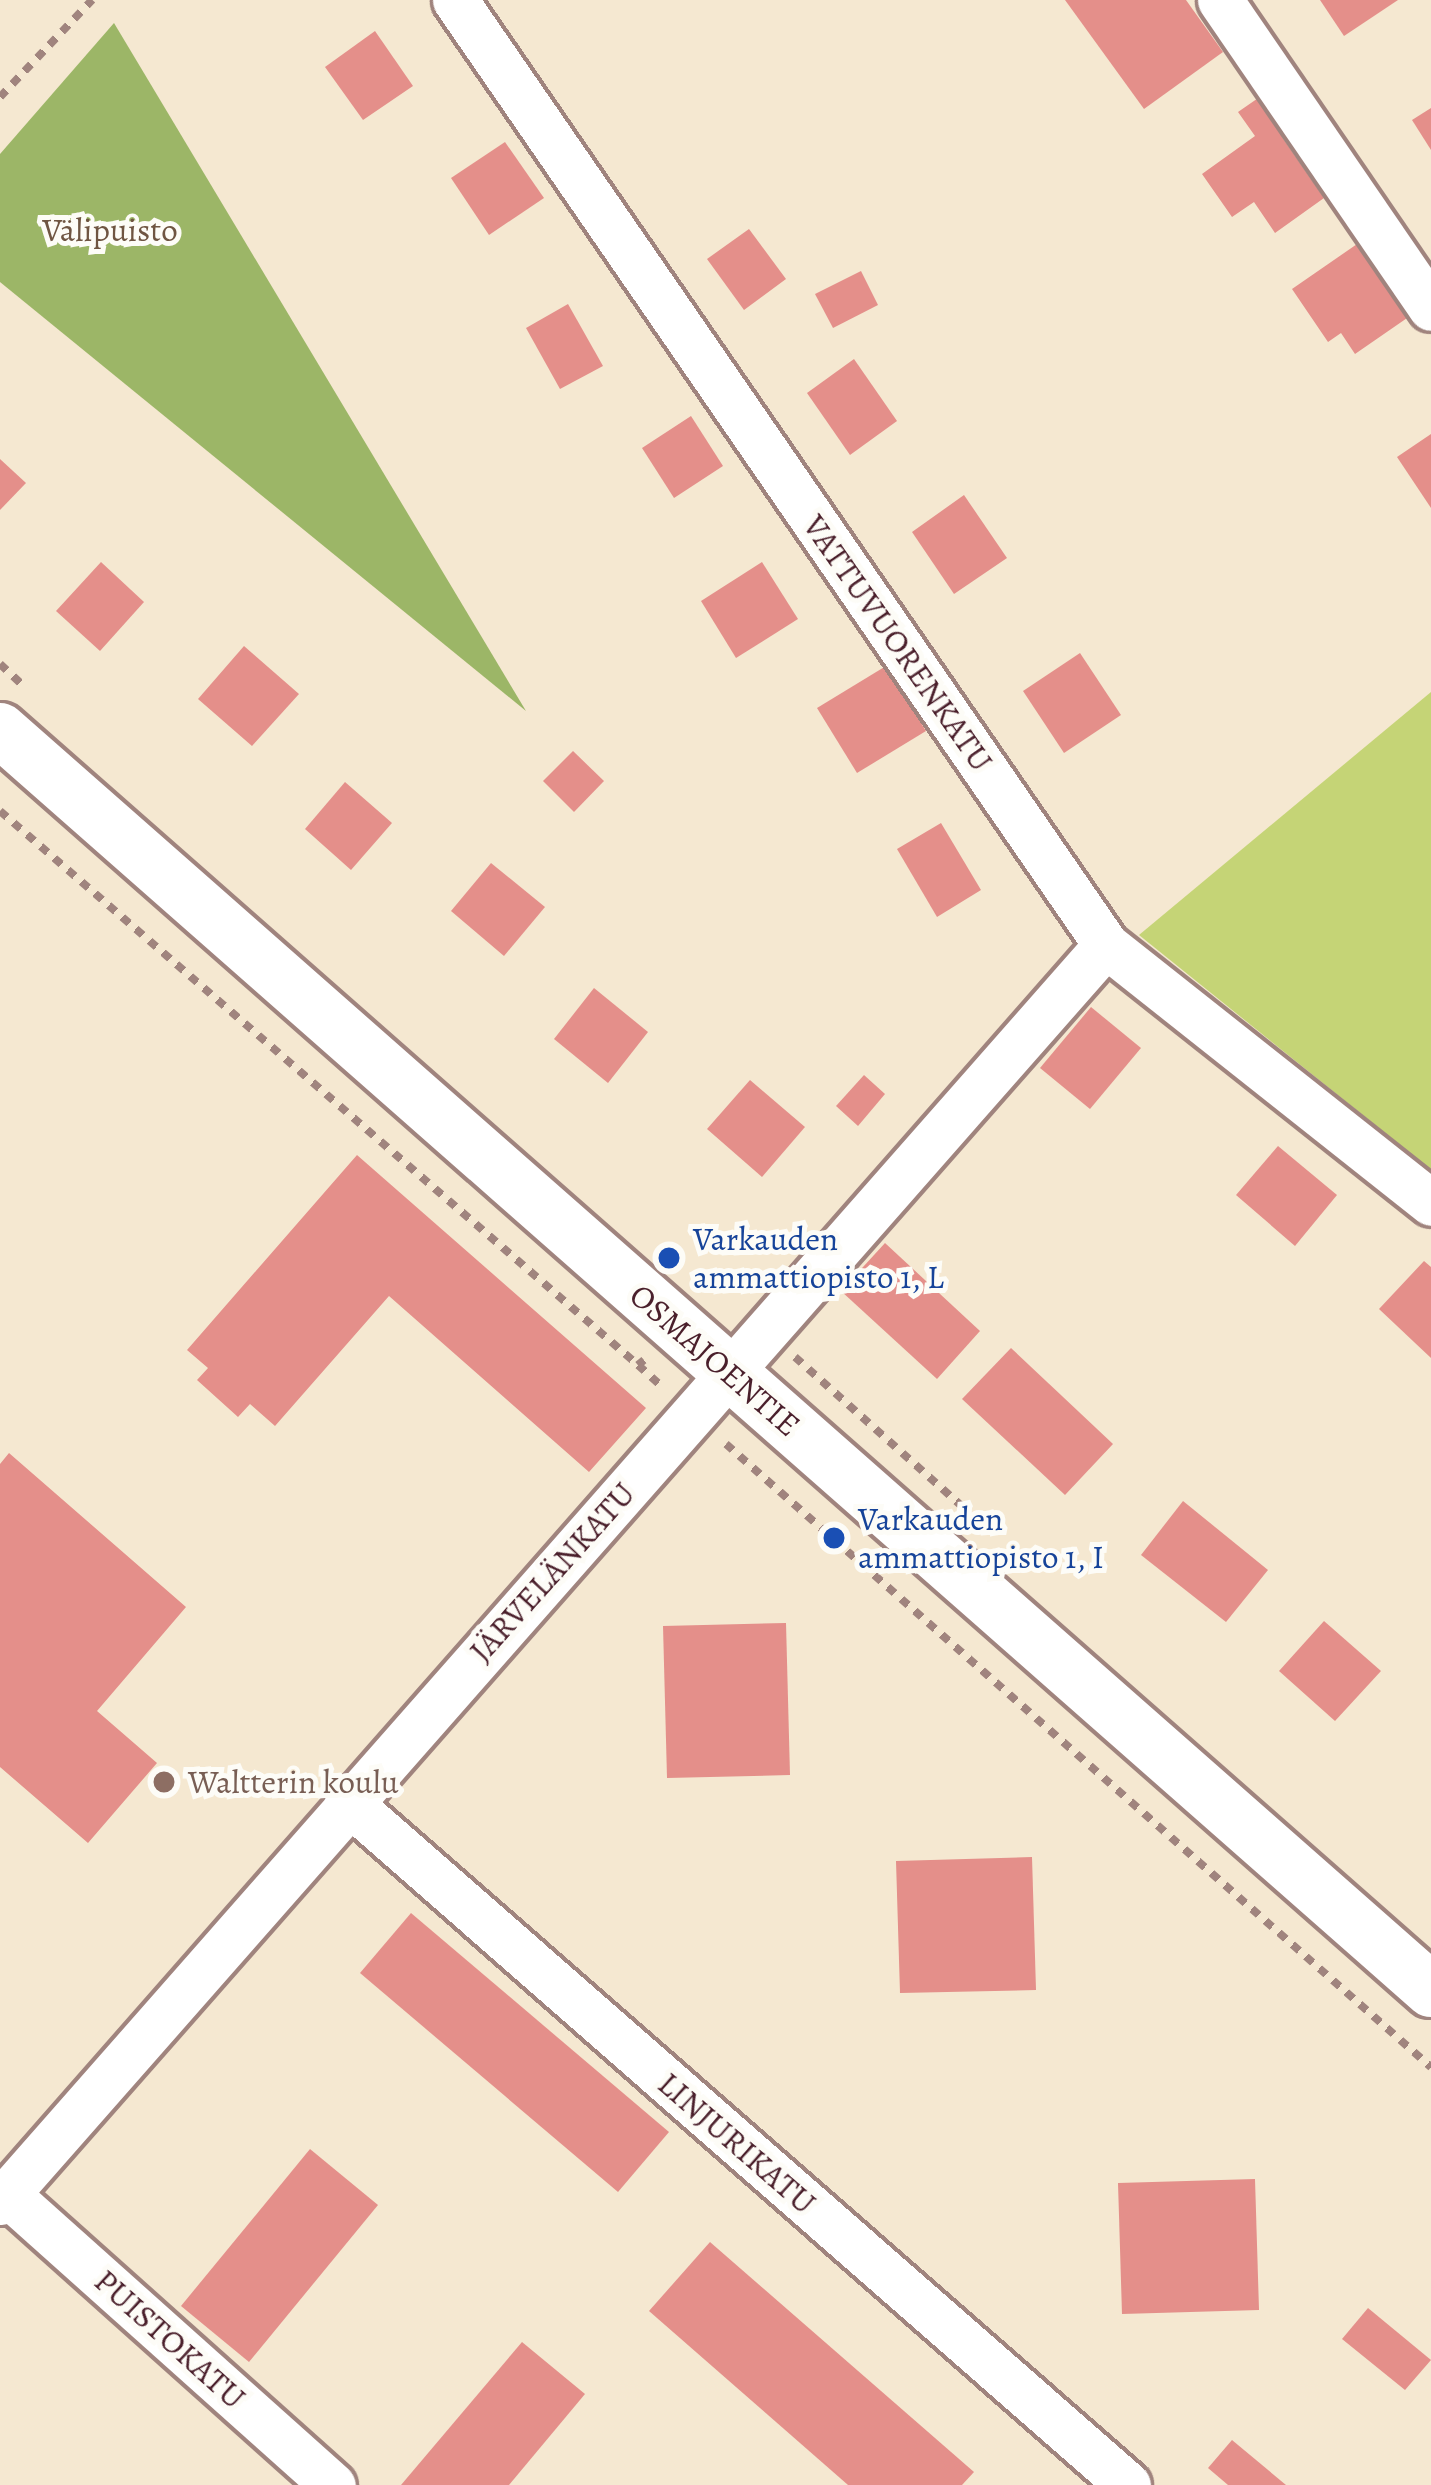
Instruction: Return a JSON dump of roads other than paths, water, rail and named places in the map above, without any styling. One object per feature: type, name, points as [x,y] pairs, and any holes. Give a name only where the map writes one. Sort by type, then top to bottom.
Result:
[{"type":"street","name":"VATTUVUORENKATU","points":[[454,0],[1106,944],[1431,1203]]},
{"type":"street","points":[[1220,0],[1431,308]]},
{"type":"street","name":"OSMAJOENTIE","points":[[0,730],[1431,1990]]},
{"type":"street","name":"JÄRVELÄNKATU","points":[[4,2198],[347,1801],[730,1374],[1106,944]]},
{"type":"street","name":"LINJURIKATU","points":[[347,1801],[1128,2485]]},
{"type":"street","name":"PUISTOKATU","points":[[4,2198],[333,2485]]},
{"type":"place","name":"Varkauden ammattiopisto 1, L","points":[[669,1258]]},
{"type":"place","name":"Varkauden ammattiopisto 1, I","points":[[834,1538]]},
{"type":"place","name":"Waltterin koulu","points":[[164,1782]]},
{"type":"park label","name":"Välipuisto","points":[[110,230]]}]
